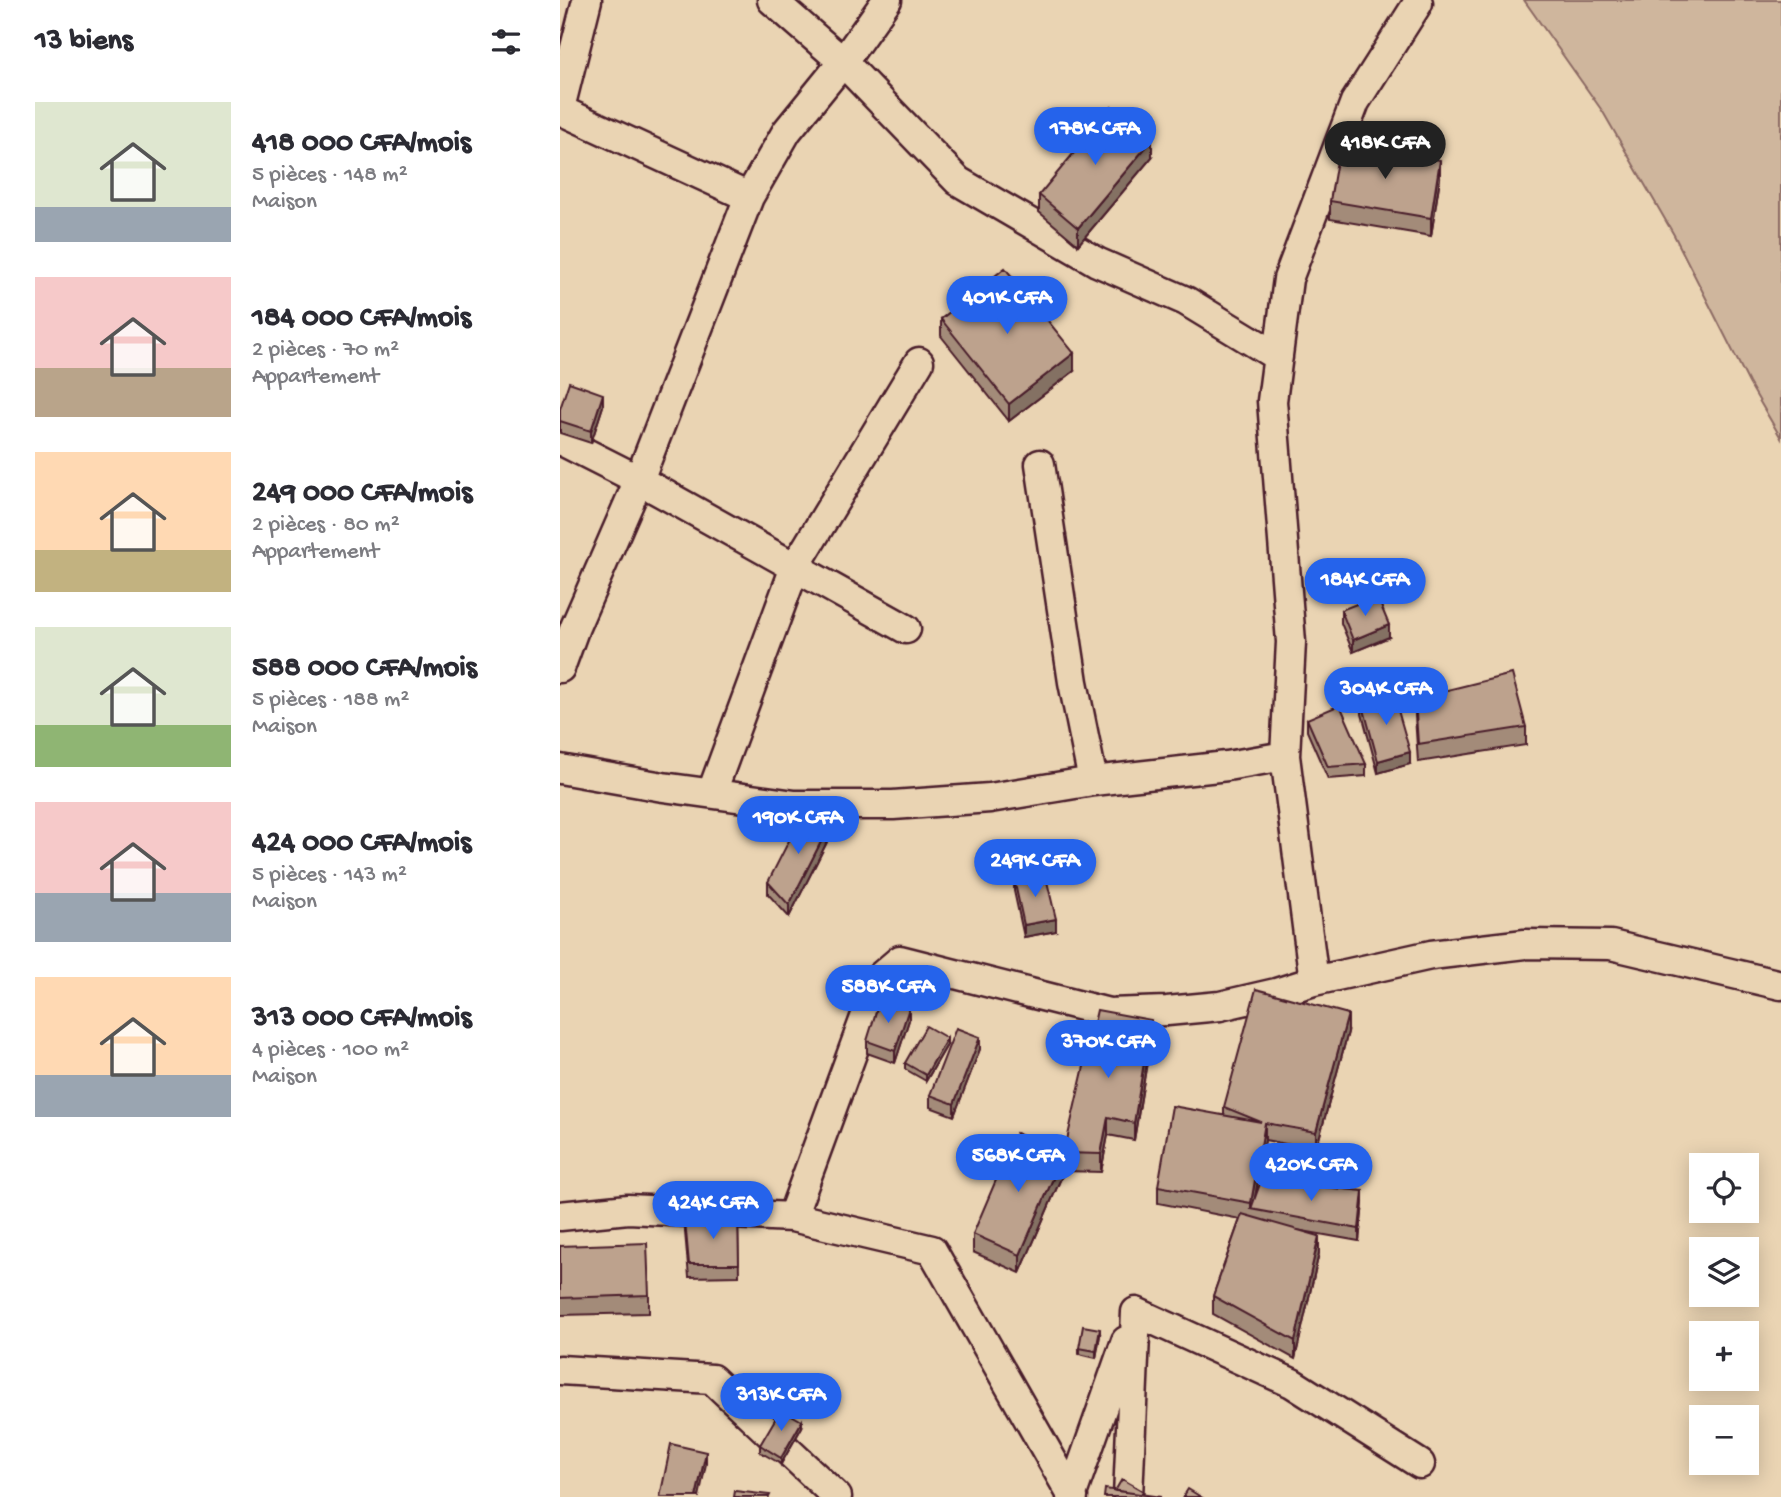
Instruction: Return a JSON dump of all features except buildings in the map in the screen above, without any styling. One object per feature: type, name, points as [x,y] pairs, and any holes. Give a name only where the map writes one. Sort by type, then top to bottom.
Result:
[{"type":"street","points":[[587,0],[560,109],[749,197]]},
{"type":"street","points":[[772,0],[843,62],[958,181],[1097,262],[1186,301],[1278,357]]},
{"type":"street","points":[[560,668],[568,623],[639,480],[749,197],[787,131],[843,62],[887,0]]},
{"type":"street","points":[[1314,981],[1285,756],[1291,642],[1272,401],[1288,279],[1355,102],[1418,3]]},
{"type":"street","points":[[712,792],[796,567],[919,362]]},
{"type":"street","points":[[560,440],[639,480],[906,629]]},
{"type":"street","points":[[1040,464],[1073,682],[1093,781]]},
{"type":"street","points":[[560,769],[663,787],[795,805],[893,805],[990,798],[1093,781],[1227,766],[1285,756]]},
{"type":"street","points":[[792,1217],[880,978],[900,960],[1109,1013],[1220,1006],[1314,981],[1431,955],[1525,944],[1611,945],[1781,985]]},
{"type":"street","points":[[560,1216],[628,1209],[792,1217],[932,1250],[1072,1497]]},
{"type":"street","points":[[1072,1497],[1136,1312]]},
{"type":"street","points":[[1136,1312],[1292,1383],[1420,1464]]},
{"type":"street","points":[[1128,1497],[1136,1312]]},
{"type":"street","points":[[560,1370],[712,1379],[837,1497]]},
{"type":"shaded area","points":[[1524,0],[1781,0],[1781,438],[1749,383],[1674,235],[1603,112]]}]
